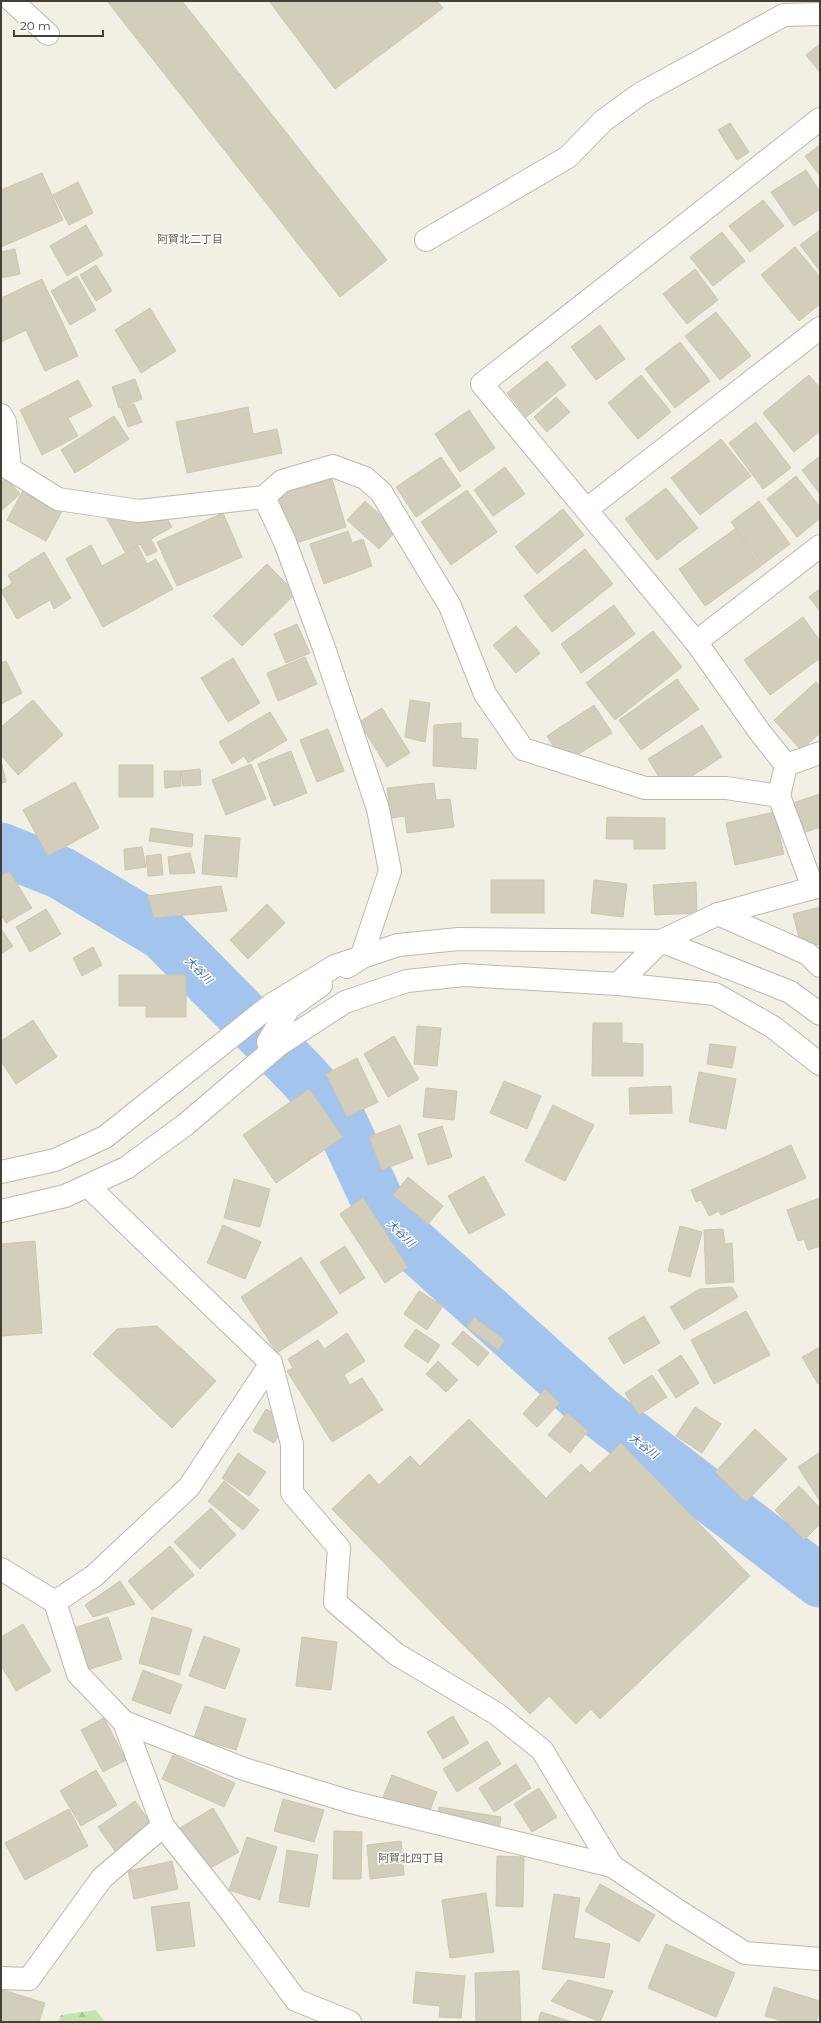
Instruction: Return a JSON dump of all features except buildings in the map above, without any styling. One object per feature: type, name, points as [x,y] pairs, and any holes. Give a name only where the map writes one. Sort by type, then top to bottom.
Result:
[{"type":"street","points":[[12,1],[48,34]]},
{"type":"street","points":[[426,240],[568,157],[603,121],[640,94],[784,15],[820,14]]},
{"type":"street","points":[[786,765],[759,731],[696,642],[482,384],[820,118]]},
{"type":"street","points":[[587,509],[820,328]]},
{"type":"street","points":[[1,415],[4,422],[6,472],[58,499],[139,511],[264,497],[282,481],[333,466],[365,478],[381,492],[450,606],[485,694],[523,749],[645,788],[726,788],[779,796]]},
{"type":"street","points":[[264,497],[285,542],[324,648],[378,809],[390,871],[361,958],[289,1008],[268,1042]]},
{"type":"street","points":[[696,642],[820,546]]},
{"type":"street","points":[[786,765],[820,753]]},
{"type":"street","points":[[618,984],[661,941],[718,914],[817,887],[779,796],[786,765]]},
{"type":"street","points":[[718,914],[816,957]]},
{"type":"street","points":[[1,1172],[54,1160],[105,1137],[271,1005],[335,966],[398,945],[459,939],[661,941],[790,992],[820,1014]]},
{"type":"street","points":[[1,1211],[65,1196],[126,1168],[185,1125],[280,1044],[345,1002],[407,981],[464,975],[618,984],[715,994],[773,1027],[820,1064]]},
{"type":"street","points":[[88,1186],[271,1363],[292,1444],[292,1493],[339,1548],[335,1602],[396,1654],[497,1714],[542,1750],[612,1866]]},
{"type":"street","points":[[55,1602],[94,1576],[189,1487],[271,1363]]},
{"type":"street","points":[[1,1569],[55,1602],[78,1674],[124,1722],[162,1826],[228,1908],[296,2000],[350,2022]]},
{"type":"street","points":[[124,1722],[244,1769],[351,1802],[612,1866],[680,1912],[745,1953],[820,1959]]},
{"type":"street","points":[[1,1978],[29,1979],[102,1878],[162,1826]]},
{"type":"green space","points":[[96,2010],[105,2022],[58,2022],[61,2015]]},
{"type":"waterway","name":"大谷川","points":[[1,849],[61,873],[163,934],[302,1075],[338,1116],[387,1221],[598,1411],[820,1581]]},
{"type":"district","name":"阿賀北二丁目","points":[[190,239]]},
{"type":"district","name":"阿賀北四丁目","points":[[411,1858]]}]
